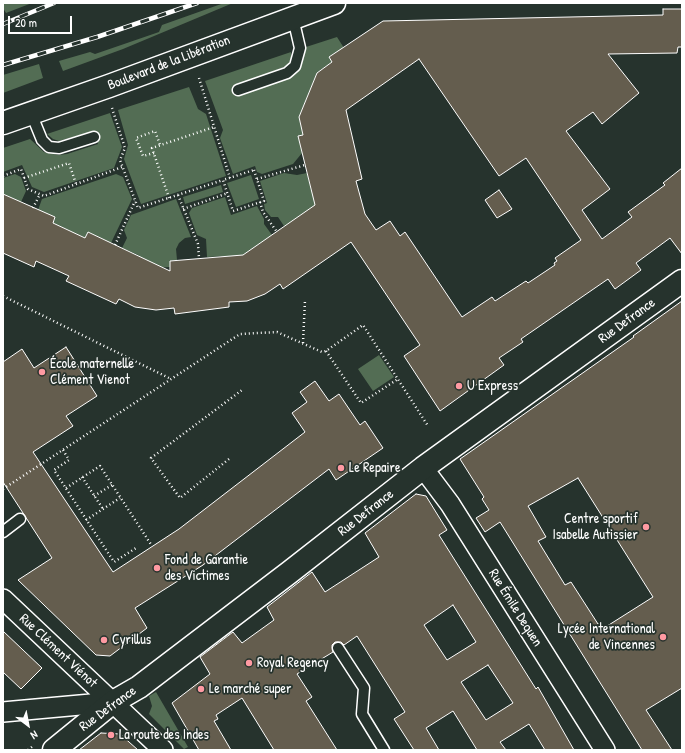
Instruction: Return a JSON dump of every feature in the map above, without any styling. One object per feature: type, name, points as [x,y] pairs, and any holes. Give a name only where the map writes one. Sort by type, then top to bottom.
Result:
[{"type":"main road","name":"Boulevard de la Libération","points":[[3,123],[334,3]]},
{"type":"main road","name":"Rue Defrance","points":[[54,750],[113,702],[139,687],[292,577],[422,468],[682,281]]},
{"type":"street","name":"Rue Émile Dequen","points":[[422,468],[450,504],[605,750]]},
{"type":"street","name":"Rue Clément Viénot","points":[[3,599],[163,750]]},
{"type":"street","points":[[3,712],[113,702]]},
{"type":"lane","points":[[238,90],[287,72],[295,66],[300,48],[293,18]]},
{"type":"lane","points":[[31,113],[42,140],[48,147],[59,148],[94,137]]},
{"type":"lane","points":[[3,532],[20,519]]},
{"type":"lane","points":[[338,648],[364,688],[362,714],[384,750]]},
{"type":"path","points":[[199,78],[230,178]]},
{"type":"path","points":[[113,110],[125,148],[120,160],[138,208],[169,198],[223,180],[254,170],[264,201],[233,211],[223,180]]},
{"type":"path","points":[[169,198],[152,148],[214,127]]},
{"type":"path","points":[[154,153],[143,156],[136,138],[155,131],[160,145]]},
{"type":"path","points":[[24,178],[69,163],[76,184]]},
{"type":"path","points":[[257,179],[305,165]]},
{"type":"path","points":[[3,176],[21,170],[28,189],[44,196],[122,167]]},
{"type":"path","points":[[33,208],[40,194]]},
{"type":"path","points":[[183,209],[228,194]]},
{"type":"path","points":[[178,195],[198,244],[199,258]]},
{"type":"path","points":[[115,245],[135,201]]},
{"type":"path","points":[[260,202],[263,212],[277,232]]},
{"type":"path","points":[[3,296],[172,379]]},
{"type":"path","points":[[303,343],[304,300]]},
{"type":"path","points":[[3,489],[240,334],[277,332],[322,352],[326,351],[363,326],[428,426]]},
{"type":"path","points":[[326,351],[361,403],[398,379]]},
{"type":"path","points":[[229,459],[180,498],[152,458],[242,390]]},
{"type":"path","points":[[63,450],[69,460],[54,470],[114,562],[136,548]]},
{"type":"path","points":[[66,488],[100,466],[152,546]]},
{"type":"path","points":[[82,477],[103,509]]},
{"type":"path","points":[[94,496],[112,485]]},
{"type":"path","points":[[86,520],[120,498]]},
{"type":"green space","points":[[3,3],[32,3],[6,13],[3,8]]},
{"type":"green space","points":[[224,3],[233,3],[123,49],[63,71],[59,61],[90,52],[95,54],[159,32],[162,25]]},
{"type":"green space","points":[[337,37],[344,48],[329,57],[332,62],[317,73],[299,117],[303,135],[298,136],[302,153],[293,164],[262,174],[257,172],[255,166],[233,174],[220,138],[223,130],[205,81],[291,52],[291,59],[287,66],[235,86],[238,96],[290,77],[297,71],[302,63],[306,47]]},
{"type":"green space","points":[[39,64],[43,78],[3,93],[3,75]]},
{"type":"green space","points":[[189,87],[198,109],[206,114],[226,176],[141,204],[124,159],[128,145],[118,110]]},
{"type":"green space","points":[[110,113],[122,147],[114,168],[44,192],[32,187],[22,165],[3,172],[3,148],[30,139],[44,152],[58,155],[67,154],[98,144],[94,131],[59,141],[53,139],[47,134]]},
{"type":"green space","points":[[284,173],[297,175],[307,173],[311,190],[317,189],[321,208],[284,226],[278,217],[271,217],[265,210],[264,204],[267,203],[260,181]]},
{"type":"green space","points":[[15,174],[21,177],[26,191],[21,202],[3,196],[3,178]]},
{"type":"green space","points":[[116,174],[123,177],[132,199],[111,243],[88,232],[85,238],[53,223],[38,210],[42,199]]},
{"type":"green space","points":[[251,175],[259,199],[236,207],[227,183]]},
{"type":"green space","points":[[221,185],[223,192],[185,204],[183,197]]},
{"type":"green space","points":[[225,197],[231,215],[257,206],[264,219],[264,224],[272,235],[258,251],[226,262],[225,256],[207,257],[206,239],[197,235],[189,213],[192,208]]},
{"type":"green space","points":[[176,199],[191,237],[185,238],[179,243],[176,249],[177,260],[170,261],[170,267],[151,268],[138,255],[122,248],[127,238],[124,230],[131,215]]},
{"type":"green space","points":[[379,355],[394,377],[373,391],[358,369]]},
{"type":"green space","points":[[156,692],[188,747],[184,749],[149,714],[152,706],[149,696]]},
{"type":"building","points":[[663,9],[682,9],[682,47],[678,47],[677,53],[608,54],[639,93],[602,124],[593,112],[566,131],[610,189],[582,210],[602,239],[632,217],[628,212],[665,185],[663,183],[682,168],[682,254],[670,238],[636,263],[641,270],[615,289],[608,279],[521,339],[523,342],[499,358],[504,365],[440,411],[404,356],[420,345],[351,242],[283,289],[280,284],[265,294],[247,301],[229,302],[229,307],[175,314],[174,308],[156,310],[135,307],[119,299],[116,304],[66,281],[69,276],[36,261],[34,267],[3,253],[3,194],[55,217],[53,223],[85,238],[88,232],[170,271],[170,261],[243,255],[315,205],[298,136],[303,135],[299,117],[317,73],[332,62],[329,57],[383,21],[663,15]],"holes":[[[419,59],[499,176],[526,158],[581,240],[555,258],[557,261],[554,263],[555,265],[528,283],[526,281],[495,301],[492,297],[462,317],[405,232],[400,236],[390,221],[376,230],[365,214],[356,181],[362,179],[346,110]]]},
{"type":"building","points":[[499,190],[512,209],[497,218],[485,200]]},
{"type":"building","points":[[682,301],[682,688],[646,710],[672,750],[642,750],[500,522],[485,532],[476,518],[489,510],[482,499],[484,497],[460,459],[634,337],[633,336]],"holes":[[[578,478],[653,597],[604,628],[600,622],[598,624],[571,582],[565,585],[538,541],[546,537],[528,506]]]},
{"type":"building","points":[[66,347],[97,396],[66,416],[73,426],[33,452],[113,572],[179,529],[305,432],[292,413],[307,402],[300,392],[315,381],[329,401],[339,394],[360,425],[365,421],[383,448],[336,480],[329,469],[203,565],[135,608],[147,628],[110,656],[96,655],[18,580],[52,558],[3,482],[3,362],[22,349],[34,368]]},
{"type":"building","points":[[416,494],[426,496],[447,530],[439,535],[536,689],[538,687],[574,750],[545,750],[529,724],[500,742],[506,750],[477,750],[453,711],[426,728],[439,750],[414,750],[394,719],[405,712],[357,636],[344,645],[341,642],[335,642],[332,645],[333,652],[297,674],[312,697],[306,701],[337,750],[274,750],[242,698],[216,715],[218,719],[214,721],[231,750],[199,750],[172,703],[210,674],[200,657],[233,632],[242,643],[274,620],[267,607],[312,572],[325,592],[379,557],[365,533]],"holes":[[[453,605],[476,642],[447,660],[424,625]],[[488,665],[513,703],[486,720],[461,682]]]},
{"type":"building","points":[[3,631],[42,668],[21,689],[3,672]]},
{"type":"building","points":[[101,733],[120,734],[138,750],[79,750]]},
{"type":"railway","points":[[3,24],[54,3]]},
{"type":"railway","points":[[3,65],[97,37],[197,3]]},
{"type":"place","name":"École maternelle Clément Vienot","points":[[42,372]]},
{"type":"place","name":"U Express","points":[[459,386]]},
{"type":"place","name":"Le Repaire","points":[[341,468]]},
{"type":"place","name":"Centre sportif Isabelle Autissier","points":[[646,527]]},
{"type":"place","name":"Fond de Garantie des Victimes","points":[[157,568]]},
{"type":"place","name":"Lycée International de Vincennes","points":[[663,637]]},
{"type":"place","name":"Cyrillus","points":[[104,640]]},
{"type":"place","name":"Royal Regency","points":[[249,663]]},
{"type":"place","name":"Le marché super","points":[[201,689]]},
{"type":"place","name":"La route des Indes","points":[[111,735]]}]
